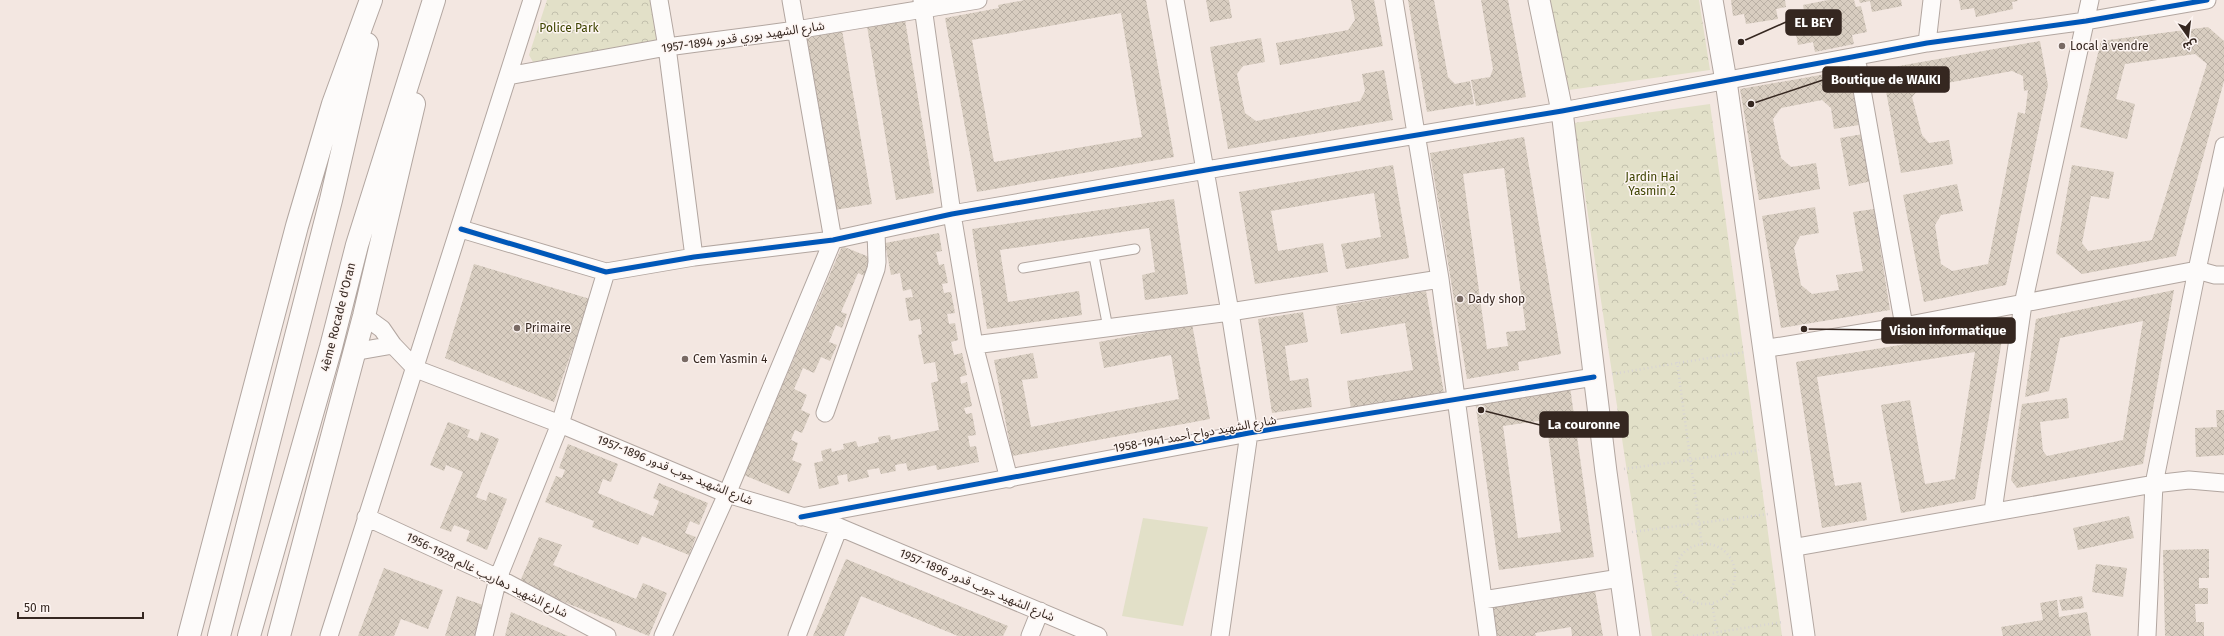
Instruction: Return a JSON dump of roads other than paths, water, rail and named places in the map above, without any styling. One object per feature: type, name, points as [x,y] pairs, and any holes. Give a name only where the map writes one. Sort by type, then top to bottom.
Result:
[{"type":"highway","points":[[189,636],[297,226],[332,104],[371,0]]},
{"type":"highway","points":[[219,636],[331,200],[377,0]]},
{"type":"highway","name":"4ème Rocade d'Oran","points":[[250,636],[332,347],[357,244],[434,0]]},
{"type":"highway","points":[[279,636],[364,316],[438,0]]},
{"type":"street","points":[[329,636],[366,517],[416,369],[532,0]]},
{"type":"street","points":[[659,0],[667,47],[694,257]]},
{"type":"street","points":[[663,636],[727,494],[832,240],[791,0]]},
{"type":"street","name":"شارع الشهيد بوري قدور 1894-1957","points":[[508,76],[667,47],[796,30],[923,5],[978,0]]},
{"type":"street","points":[[1175,0],[1206,170],[1249,433],[1220,636]]},
{"type":"street","points":[[1394,0],[1440,279],[1488,636]]},
{"type":"street","points":[[1539,0],[1562,111],[1606,472],[1629,636]]},
{"type":"street","points":[[1712,0],[1726,81],[1803,627]]},
{"type":"street","points":[[1927,43],[1932,0]]},
{"type":"street","points":[[1993,511],[2023,304],[2090,0]]},
{"type":"street","points":[[461,228],[606,272],[694,257],[832,240],[952,214],[1562,111],[1927,43],[2086,21],[2206,0]]},
{"type":"street","points":[[923,5],[952,214],[974,345],[1009,479]]},
{"type":"street","points":[[1856,56],[1904,326]]},
{"type":"street","points":[[2147,636],[2154,484],[2197,270],[2224,146]]},
{"type":"street","points":[[825,413],[876,269],[876,231]]},
{"type":"street","points":[[1763,349],[1904,326],[2197,270],[2216,276],[2224,275]]},
{"type":"street","points":[[484,636],[498,578],[560,424],[606,272]]},
{"type":"street","points":[[974,345],[1230,312],[1440,279]]},
{"type":"street","name":"شارع الشهيد جوب قدور 1896-1957","points":[[364,316],[382,329],[393,345],[416,369],[560,424],[727,494],[839,527],[1098,636]]},
{"type":"street","points":[[354,352],[393,345]]},
{"type":"street","name":"شارع الشهيد دواح أحمد 1941-1958","points":[[801,517],[1249,433],[1457,401],[1594,377]]},
{"type":"street","points":[[1792,548],[1993,511],[2154,484],[2189,480],[2224,483]]},
{"type":"street","name":"شارع الشهيد دهاريب غالم 1928-1956","points":[[366,517],[498,578],[608,636]]},
{"type":"street","points":[[797,636],[839,527]]},
{"type":"street","points":[[1483,600],[1620,578]]},
{"type":"street","points":[[1030,636],[1040,612]]},
{"type":"lane","points":[[1023,268],[1136,249]]},
{"type":"lane","points":[[1094,256],[1108,328]]},
{"type":"place","name":"EL BEY","points":[[1741,42]]},
{"type":"place","name":"Local à vendre","points":[[2062,46]]},
{"type":"place","name":"Boutique de WAIKI","points":[[1751,104]]},
{"type":"place","name":"Dady shop","points":[[1460,299]]},
{"type":"place","name":"Primaire","points":[[517,328]]},
{"type":"place","name":"Vision informatique","points":[[1804,329]]},
{"type":"place","name":"Cem Yasmin 4","points":[[685,359]]},
{"type":"place","name":"La couronne","points":[[1481,410]]},
{"type":"park label","name":"Police Park","points":[[569,28]]},
{"type":"park label","name":"Jardin Hai Yasmin 2","points":[[1652,184]]}]
